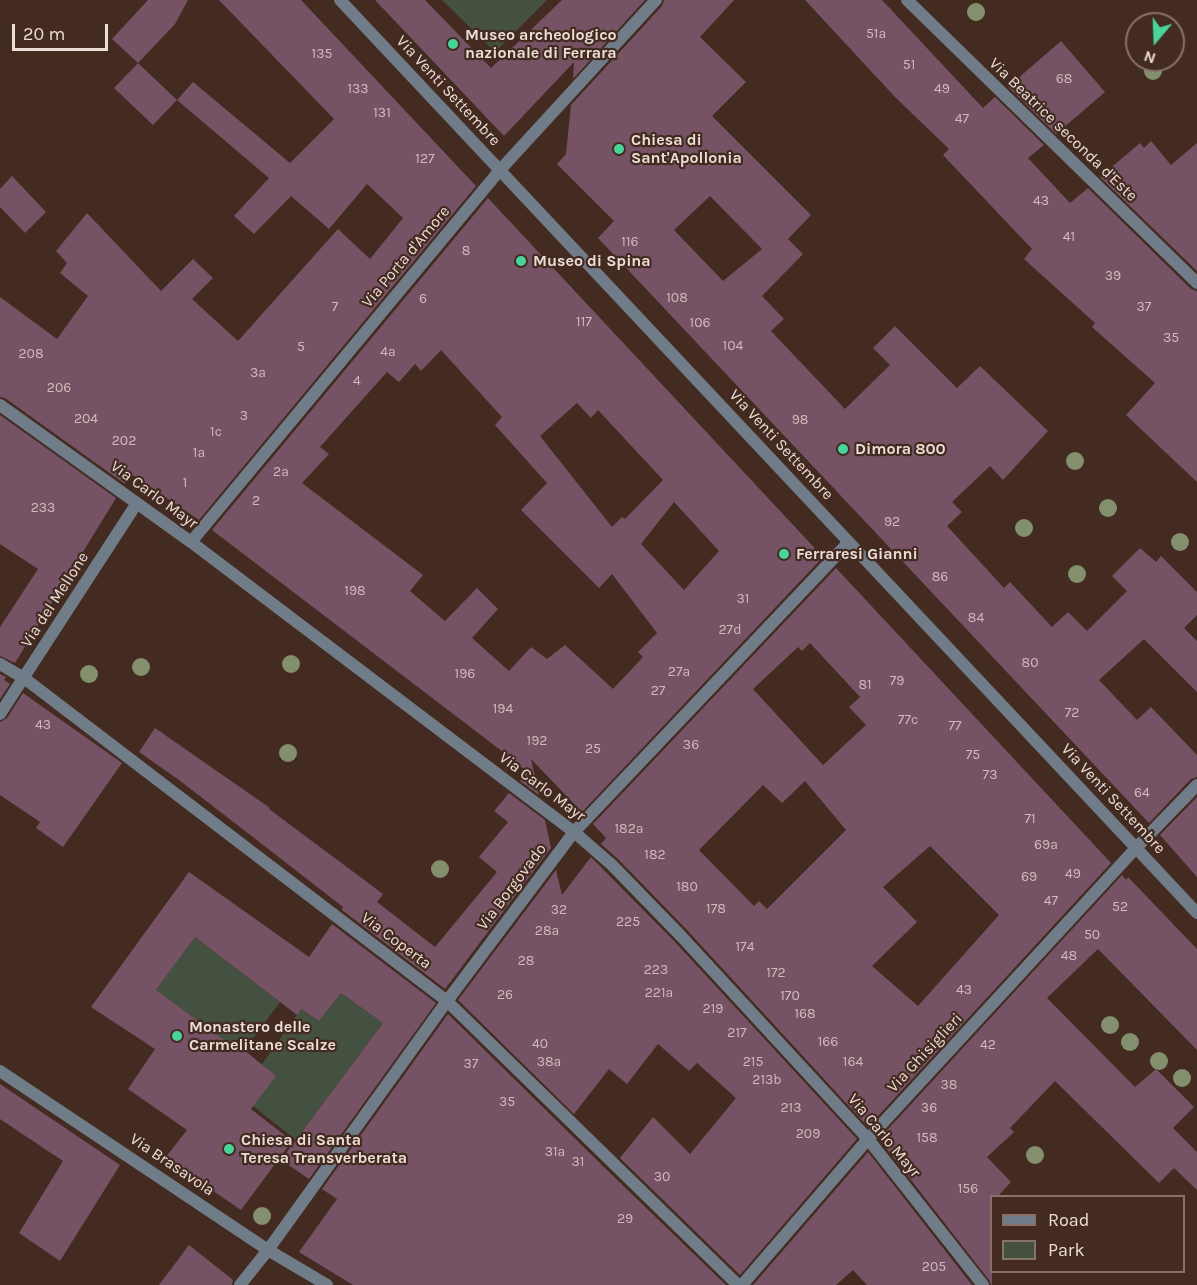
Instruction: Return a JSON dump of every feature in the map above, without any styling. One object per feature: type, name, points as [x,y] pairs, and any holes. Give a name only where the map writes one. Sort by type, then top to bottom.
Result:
[{"type":"street","name":"Via Venti Settembre","points":[[340,0],[1197,913]]},
{"type":"street","name":"Via Porta d'Amore","points":[[190,542],[500,170],[656,0]]},
{"type":"street","name":"Via Beatrice seconda d'Este","points":[[907,0],[1197,283]]},
{"type":"street","name":"Via Carlo Mayr","points":[[0,405],[190,542],[574,832],[612,866],[681,936],[868,1139],[983,1285]]},
{"type":"street","name":"Via del Mellone","points":[[0,714],[137,503]]},
{"type":"street","name":"Via Borgovado","points":[[240,1285],[268,1250],[447,1001],[574,832],[849,542]]},
{"type":"street","name":"Via Coperta","points":[[0,664],[24,678],[447,1001],[740,1285]]},
{"type":"street","name":"Via Ghisiglieri","points":[[740,1285],[868,1139],[1197,785]]},
{"type":"street","name":"Via Brasavola","points":[[0,1071],[268,1250],[327,1285]]},
{"type":"green space","points":[[442,0],[547,0],[495,52]]},
{"type":"green space","points":[[195,937],[280,1002],[242,1053],[156,990]]},
{"type":"green space","points":[[341,993],[383,1023],[296,1140],[253,1106],[262,1064],[301,1009],[319,1021]]},
{"type":"building","points":[[148,0],[188,0],[175,24],[138,63],[112,39]]},
{"type":"building","points":[[219,0],[301,0],[476,186],[199,520],[131,474],[125,484],[5,398],[0,397],[0,297],[57,339],[88,296],[60,273],[67,263],[56,251],[87,213],[161,291],[193,259],[213,278],[192,299],[238,341],[338,229],[370,259],[403,218],[367,184],[329,229],[291,196],[254,234],[234,216],[269,178],[177,100],[193,82],[290,163],[334,119]]},
{"type":"building","points":[[375,0],[425,0],[491,68],[562,0],[645,0],[573,79],[574,62],[504,136]]},
{"type":"building","points":[[664,0],[734,0],[700,37],[746,82],[712,116],[811,215],[788,239],[803,254],[762,296],[784,319],[771,331],[845,409],[890,365],[873,348],[895,326],[957,388],[980,366],[1048,431],[1003,480],[990,466],[952,502],[962,512],[947,526],[1004,588],[1010,582],[1052,627],[1068,612],[1087,631],[1127,591],[1112,576],[1140,548],[1156,562],[1161,556],[1197,592],[1197,615],[1184,628],[1197,641],[1197,692],[1144,639],[1099,680],[1137,720],[1151,707],[1197,755],[1197,777],[1191,779],[1149,823],[598,238],[614,221],[557,164],[566,154],[571,105],[662,6]],"holes":[[[710,196],[762,249],[723,281],[674,230]]]},
{"type":"building","points":[[805,0],[882,0],[983,108],[995,97],[1044,145],[1028,158],[1070,203],[1088,188],[1191,289],[1197,291],[1197,482],[1126,415],[1155,383],[1092,327],[1095,323],[1024,259],[1032,249],[943,155],[949,149],[895,97]]},
{"type":"building","points":[[1061,41],[1105,92],[1056,134],[1008,87]]},
{"type":"building","points":[[138,63],[177,100],[153,125],[114,88]]},
{"type":"building","points":[[1151,141],[1171,165],[1197,143],[1197,271],[1100,177],[1140,143],[1144,148]]},
{"type":"building","points":[[12,176],[46,212],[25,233],[0,207],[0,189]]},
{"type":"building","points":[[488,198],[823,557],[582,812],[531,759],[539,795],[520,781],[527,772],[507,755],[212,530]],"holes":[[[441,350],[502,417],[495,425],[547,483],[521,510],[599,588],[612,574],[657,633],[638,652],[643,657],[613,689],[565,645],[547,659],[531,647],[509,671],[472,638],[498,609],[477,588],[445,621],[410,591],[423,575],[302,483],[329,454],[320,447],[387,372],[399,382],[415,364],[421,371]],[[577,403],[591,418],[598,410],[663,480],[625,519],[622,517],[612,527],[540,436]],[[674,502],[719,551],[684,590],[641,544]]]},
{"type":"building","points":[[0,415],[116,498],[15,663],[0,656],[0,627],[38,569],[0,544]]},
{"type":"building","points":[[836,568],[1111,863],[868,1127],[687,930],[601,844],[606,838],[593,824]],"holes":[[[810,643],[860,697],[849,707],[866,725],[823,765],[753,689],[798,647],[802,651]],[[805,781],[846,830],[767,909],[759,901],[754,906],[699,850],[763,785],[782,803]],[[930,846],[999,915],[918,1006],[872,966],[917,922],[883,887]]]},
{"type":"building","points":[[0,674],[6,677],[4,680],[10,684],[0,699]]},
{"type":"building","points":[[23,693],[122,763],[63,847],[36,828],[40,822],[0,795],[0,722],[7,718]]},
{"type":"building","points":[[155,728],[270,808],[383,894],[377,902],[435,947],[497,872],[479,857],[508,822],[494,811],[509,793],[545,820],[551,848],[445,989],[342,910],[343,907],[249,834],[139,752]]},
{"type":"building","points":[[1197,797],[1197,877],[1160,835]]},
{"type":"building","points":[[591,857],[675,942],[857,1139],[740,1275],[620,1158],[653,1117],[690,1154],[736,1098],[697,1063],[689,1071],[658,1044],[627,1084],[609,1069],[574,1114],[458,1000],[556,870],[562,895]]},
{"type":"building","name":"Monastero delle Carmelitane Scalze","points":[[189,872],[309,957],[332,924],[436,1003],[309,1179],[281,1160],[383,1023],[341,993],[319,1021],[301,1009],[297,1015],[195,937],[156,990],[242,1053],[244,1050],[276,1076],[251,1109],[292,1141],[241,1210],[165,1158],[187,1130],[128,1089],[155,1049],[91,1007]]},
{"type":"building","points":[[1122,875],[1126,880],[1128,877],[1197,949],[1197,1050],[1098,949],[1047,998],[1135,1087],[1156,1069],[1194,1107],[1173,1128],[1197,1152],[1197,1190],[1174,1168],[1159,1183],[1055,1081],[1010,1128],[1014,1132],[987,1157],[1011,1182],[999,1195],[990,1195],[991,1285],[879,1139]]},
{"type":"building","points":[[448,1014],[726,1285],[353,1285],[299,1252],[337,1199],[322,1189]]},
{"type":"building","points":[[0,1084],[120,1165],[60,1261],[19,1233],[63,1161],[0,1119]]},
{"type":"building","points":[[868,1152],[972,1285],[867,1285],[853,1270],[836,1285],[753,1285]]},
{"type":"building","points":[[189,1245],[233,1280],[232,1285],[159,1285]]},
{"type":"place","name":"Museo archeologico nazionale di Ferrara","points":[[453,44]]},
{"type":"place","name":"Chiesa di Sant'Apollonia","points":[[619,149]]},
{"type":"place","name":"Museo di Spina","points":[[521,261]]},
{"type":"place","name":"Dimora 800","points":[[843,449]]},
{"type":"place","name":"Ferraresi Gianni","points":[[784,554]]},
{"type":"place","name":"Monastero delle Carmelitane Scalze","points":[[177,1036]]},
{"type":"place","name":"Chiesa di Santa Teresa Transverberata","points":[[229,1149]]}]
